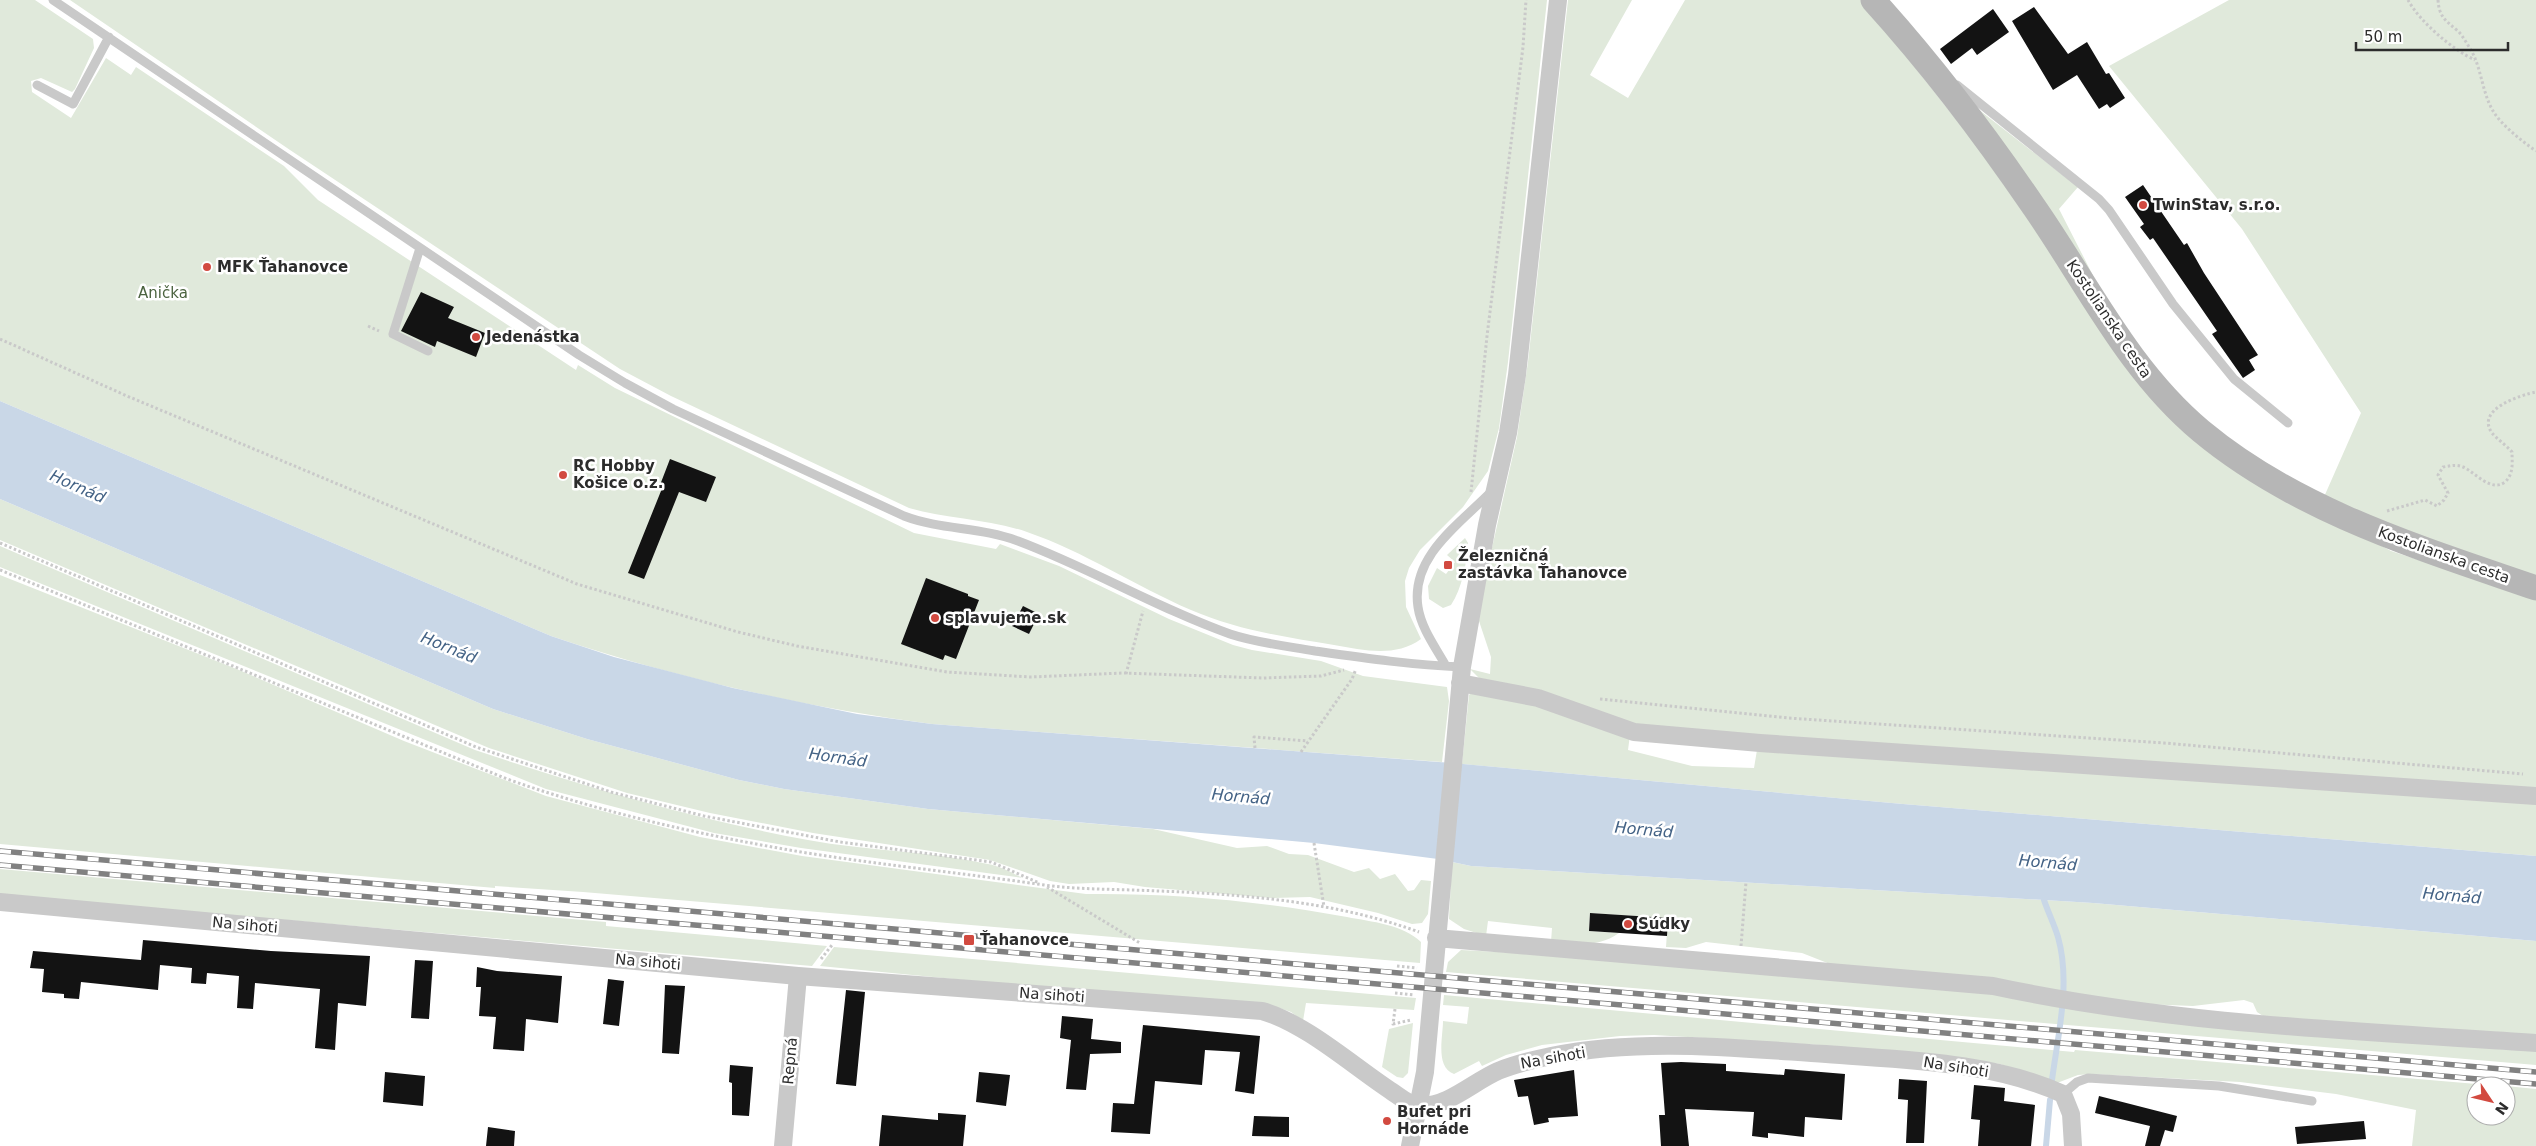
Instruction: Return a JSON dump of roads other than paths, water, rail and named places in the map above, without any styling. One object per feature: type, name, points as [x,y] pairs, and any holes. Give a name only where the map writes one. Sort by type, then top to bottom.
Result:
[{"type":"street","points":[[1410,1146],[1425,1072],[1438,908],[1458,702],[1456,672],[1508,433],[1517,375],[1558,0]]},
{"type":"street","name":"Kostolianska cesta","points":[[1873,0],[1929,67],[2034,207],[2112,329],[2167,400],[2202,432],[2271,480],[2372,529],[2536,588]]},
{"type":"street","points":[[1456,672],[1538,698],[1634,732],[1828,748],[2536,796]]},
{"type":"street","name":"Na sihoti","points":[[0,902],[798,976],[1262,1011],[1297,1027],[1383,1086],[1419,1107],[1438,1104],[1497,1072],[1525,1061],[1566,1053],[1665,1044],[1929,1062],[2006,1075],[2045,1086],[2064,1094]]},
{"type":"street","points":[[1436,938],[1992,986],[2076,1002],[2293,1026],[2536,1043]]},
{"type":"street","name":"Repná","points":[[782,1146],[798,976]]},
{"type":"street","points":[[2064,1094],[2072,1114],[2073,1146]]},
{"type":"lane","points":[[53,0],[579,355],[673,409],[904,516],[927,524],[1000,535],[1016,540],[1062,558],[1201,622],[1247,639],[1456,672]]},
{"type":"lane","points":[[37,85],[73,104],[109,37]]},
{"type":"lane","points":[[1929,67],[2006,122],[2099,199],[2173,304],[2234,379],[2288,423]]},
{"type":"lane","points":[[420,248],[393,334],[428,351]]},
{"type":"lane","points":[[1456,672],[1422,621],[1418,607],[1417,590],[1422,570],[1434,549],[1496,488]]},
{"type":"lane","points":[[2064,1094],[2077,1082],[2088,1078],[2219,1086],[2312,1101]]},
{"type":"water","name":"Hornád","points":[[0,401],[551,636],[614,657],[733,688],[857,714],[932,724],[1452,763],[1903,804],[2536,856],[2536,941],[2093,903],[1471,866],[1438,859],[1314,843],[928,809],[784,789],[739,780],[587,739],[493,709],[0,499]]},
{"type":"waterway","points":[[2044,900],[2058,937],[2062,954],[2063,972],[2062,1008],[2052,1080]]},
{"type":"waterway","points":[[2046,1146],[2050,1100]]},
{"type":"railway","points":[[0,851],[2536,1072]]},
{"type":"railway","points":[[0,865],[2536,1084]]},
{"type":"place","name":"TwinStav, s.r.o.","points":[[2143,205]]},
{"type":"place","name":"MFK Ťahanovce","points":[[207,267]]},
{"type":"place","name":"Jedenástka","points":[[476,337]]},
{"type":"place","name":"RC Hobby Košice o.z.","points":[[563,475]]},
{"type":"place","name":"Železničná zastávka Ťahanovce","points":[[1448,565]]},
{"type":"place","name":"splavujeme.sk","points":[[935,618]]},
{"type":"place","name":"Súdky","points":[[1628,924]]},
{"type":"place","name":"Ťahanovce","points":[[969,940]]},
{"type":"place","name":"Bufet pri Hornáde","points":[[1387,1121]]},
{"type":"park label","name":"Anička","points":[[163,293]]}]
